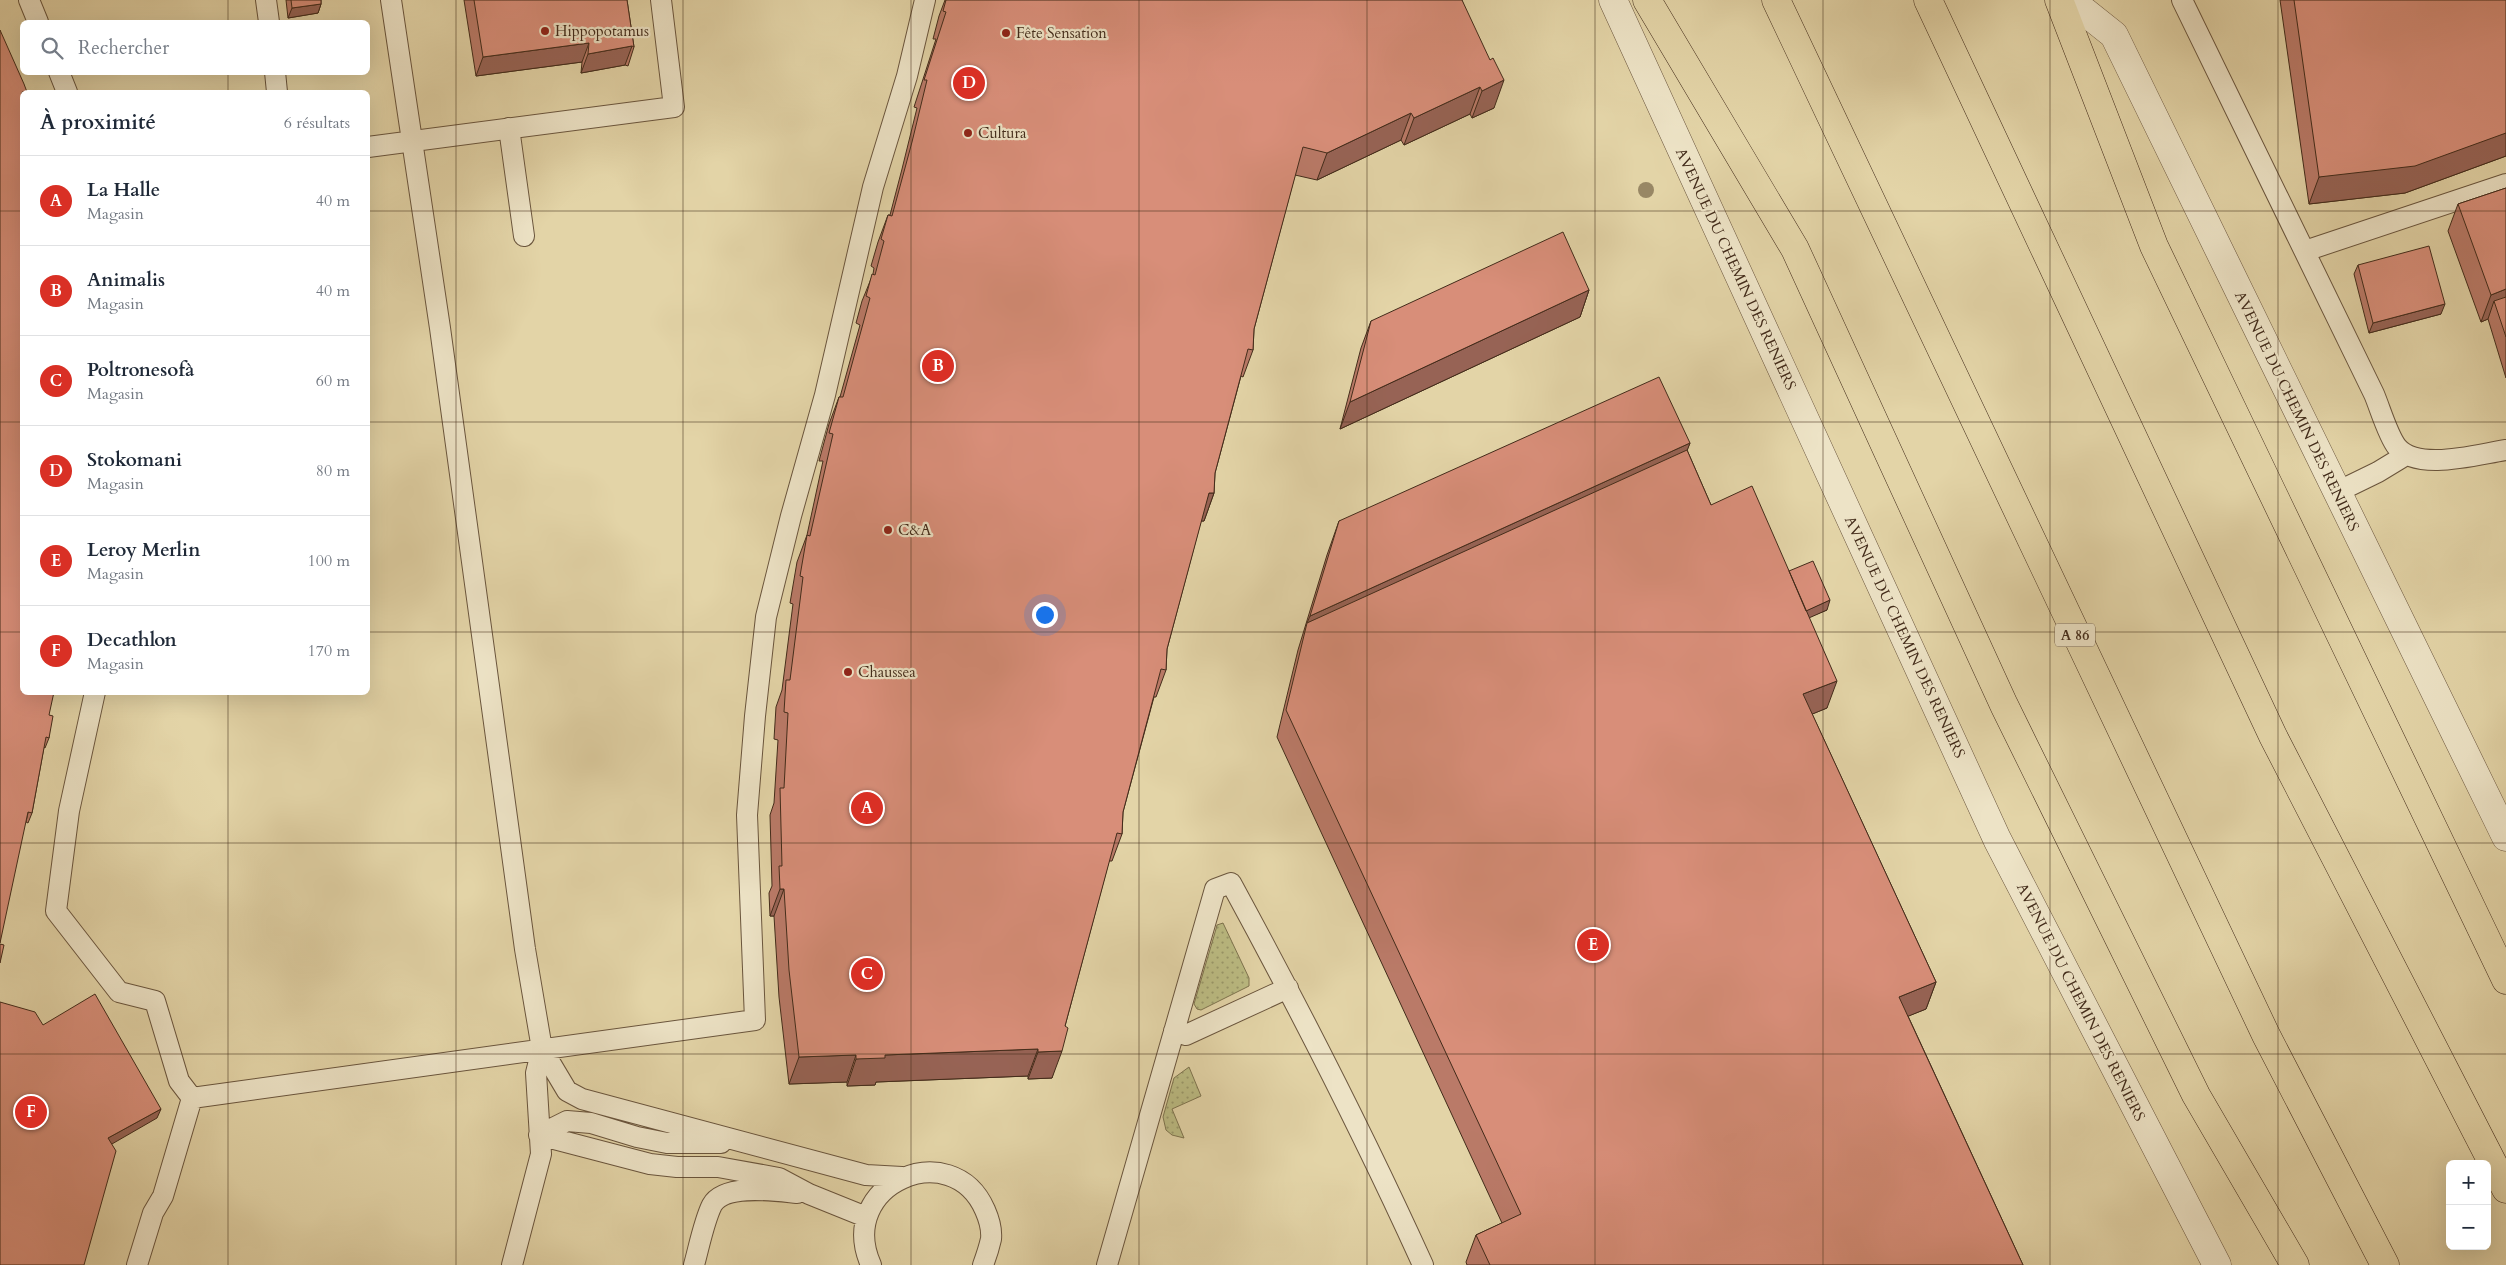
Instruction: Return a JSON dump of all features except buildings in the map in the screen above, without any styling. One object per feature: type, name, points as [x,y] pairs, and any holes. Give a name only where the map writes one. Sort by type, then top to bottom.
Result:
[{"type":"highway","points":[[1647,0],[1795,249],[2012,723],[2196,1095],[2295,1265]]},
{"type":"highway","name":"A 86","points":[[1776,0],[2261,1027],[2385,1265]]},
{"type":"highway","points":[[1928,0],[2273,736],[2506,1189]]},
{"type":"highway","points":[[2059,0],[2154,246],[2506,980]]},
{"type":"street","name":"AVENUE DU CHEMIN DES RENIERS","points":[[1613,0],[1997,839],[2217,1265]]},
{"type":"street","name":"AVENUE DU CHEMIN DES RENIERS","points":[[2070,0],[2114,35],[2506,837]]},
{"type":"lane","points":[[29,0],[37,20]]},
{"type":"lane","points":[[266,0],[269,20]]},
{"type":"lane","points":[[391,0],[439,318],[525,949],[542,1049],[566,1091],[582,1099],[866,1175],[902,1177],[919,1173],[938,1173],[955,1179],[970,1189],[982,1203],[989,1220],[991,1238],[983,1265]]},
{"type":"lane","points":[[370,147],[674,107],[661,0]]},
{"type":"lane","points":[[190,1107],[542,1049],[755,1020],[747,815],[766,617],[824,395],[873,187],[907,76],[926,0]]},
{"type":"lane","points":[[2182,0],[2374,394],[2397,446],[2406,455],[2433,461],[2506,450]]},
{"type":"lane","points":[[60,75],[66,90]]},
{"type":"lane","points":[[275,75],[277,90]]},
{"type":"lane","points":[[509,128],[524,236]]},
{"type":"lane","points":[[2305,252],[2506,184]]},
{"type":"lane","points":[[2337,492],[2378,472],[2406,455]]},
{"type":"lane","points":[[94,695],[68,811],[56,911],[119,992],[155,1001],[190,1107],[163,1196],[153,1214],[137,1265]]},
{"type":"lane","points":[[1107,1265],[1216,889],[1231,883],[1288,988],[1390,1192],[1423,1265]]},
{"type":"lane","points":[[1174,1031],[1186,1035],[1288,988]]},
{"type":"lane","points":[[512,1265],[541,1154],[536,1072],[542,1049]]},
{"type":"lane","points":[[539,1135],[567,1121],[591,1123],[637,1137],[667,1143],[738,1142]]},
{"type":"lane","points":[[539,1135],[650,1164],[677,1168],[718,1167],[779,1178],[809,1194],[866,1217]]},
{"type":"lane","points":[[871,1265],[866,1254],[864,1236],[866,1217],[874,1201],[886,1187],[902,1177]]},
{"type":"lane","points":[[694,1265],[713,1204],[726,1193],[742,1190],[769,1190],[809,1194]]},
{"type":"green space","points":[[1223,923],[1249,978],[1249,986],[1201,1010],[1197,1009],[1194,1004],[1217,925]]},
{"type":"green space","points":[[1189,1067],[1201,1096],[1172,1109],[1184,1138],[1172,1135],[1166,1130],[1163,1117],[1174,1078]]},
{"type":"place","name":"Hippopotamus","points":[[545,31]]},
{"type":"place","name":"Fête Sensation","points":[[1006,33]]},
{"type":"place","name":"Stokomani","points":[[969,83]]},
{"type":"place","name":"Cultura","points":[[968,133]]},
{"type":"place","name":"Animalis","points":[[938,366]]},
{"type":"place","name":"C&A","points":[[888,530]]},
{"type":"place","name":"Chaussea","points":[[848,672]]},
{"type":"place","name":"La Halle","points":[[867,808]]},
{"type":"place","name":"Leroy Merlin","points":[[1593,945]]},
{"type":"place","name":"Poltronesofà","points":[[867,974]]},
{"type":"place","name":"Decathlon","points":[[31,1112]]}]
